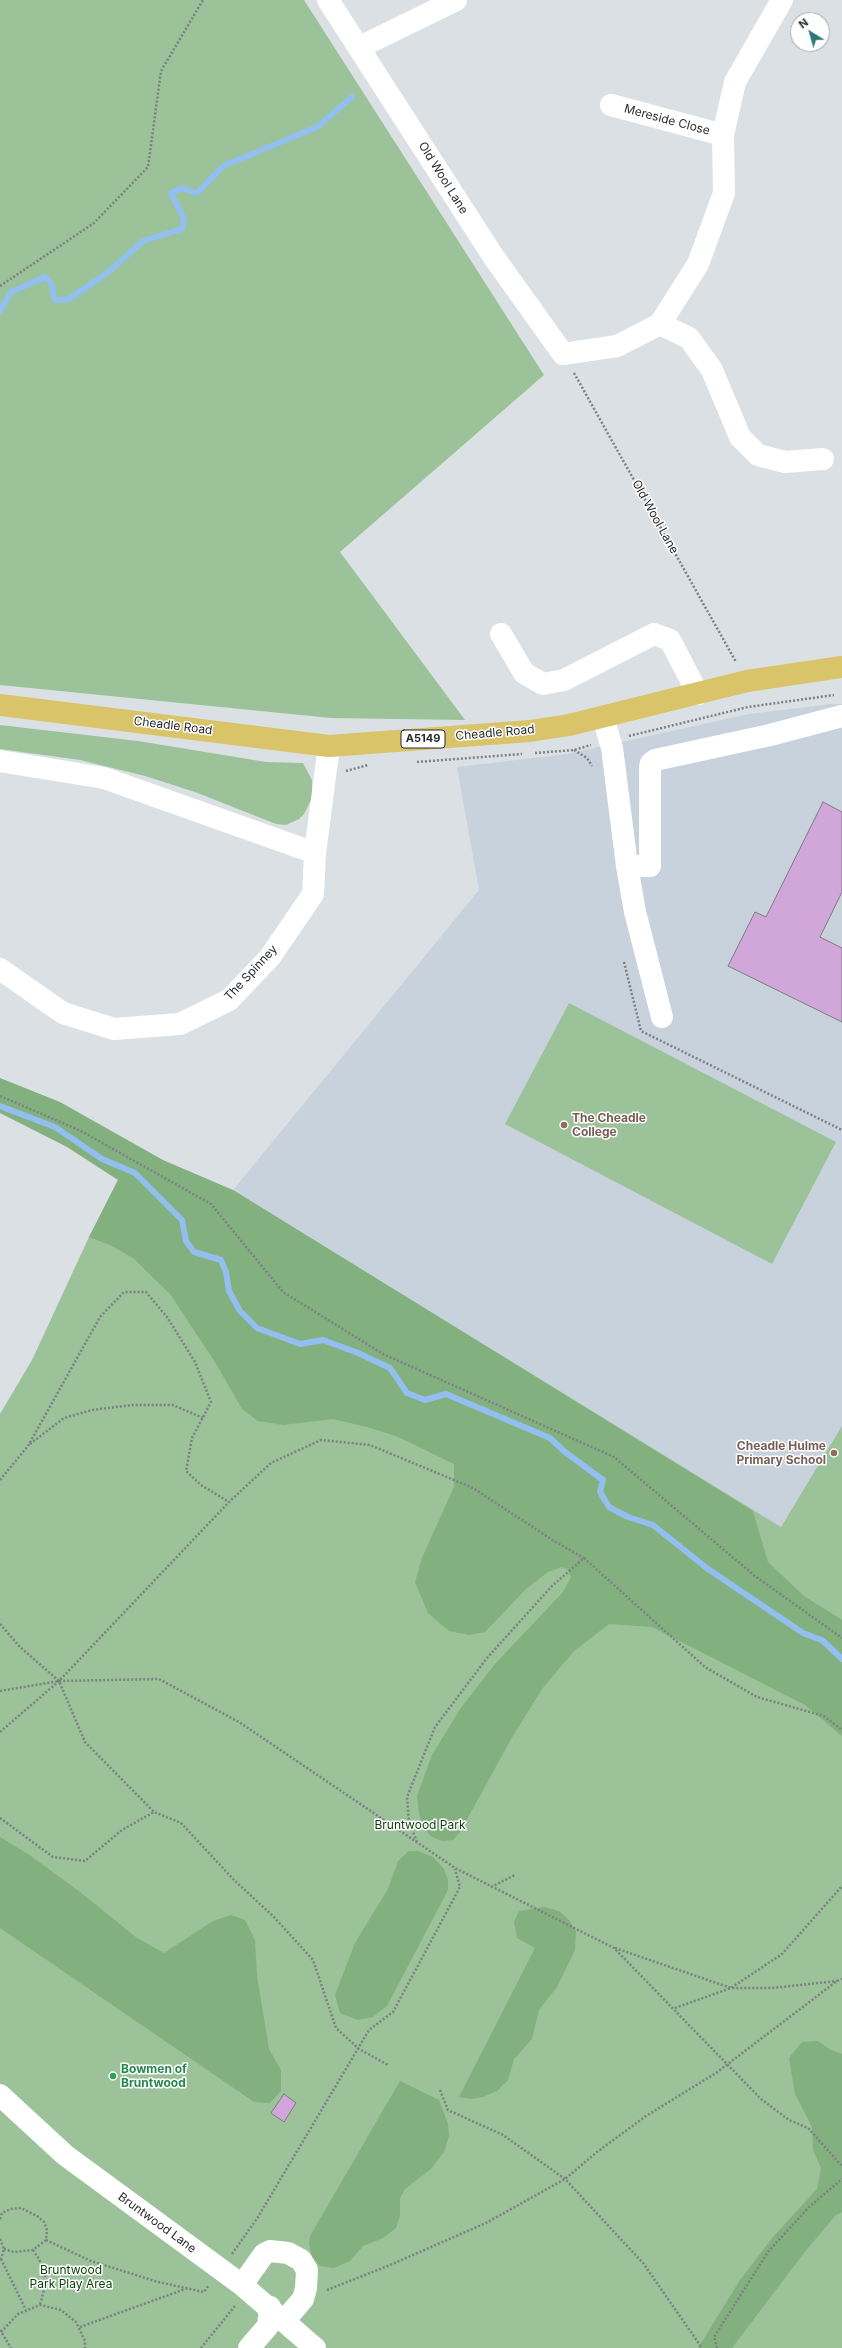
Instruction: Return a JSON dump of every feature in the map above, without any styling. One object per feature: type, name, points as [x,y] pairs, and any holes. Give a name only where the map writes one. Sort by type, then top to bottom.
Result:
[{"type":"main road","name":"Cheadle Road","points":[[0,704],[329,746],[530,731],[569,726],[747,681],[842,667]]},
{"type":"street","name":"Old Wool Lane","points":[[328,0],[360,47],[493,256],[563,354]]},
{"type":"street","points":[[360,47],[456,0]]},
{"type":"street","points":[[563,354],[617,346],[660,324],[698,264],[724,193],[723,135],[734,82],[782,0]]},
{"type":"street","name":"Mereside Close","points":[[611,105],[723,135]]},
{"type":"street","points":[[660,324],[690,338],[712,370],[740,437],[758,455],[785,462],[823,459]]},
{"type":"street","points":[[501,634],[524,673],[543,684],[564,680],[654,634],[670,640],[698,694]]},
{"type":"street","points":[[627,866],[650,866],[650,767],[651,763],[655,760],[770,735],[842,716]]},
{"type":"street","points":[[604,717],[612,748],[627,866],[635,912],[662,1017]]},
{"type":"street","name":"The Spinney","points":[[0,969],[63,1012],[114,1029],[180,1024],[230,1000],[270,957],[313,894],[315,854],[329,746]]},
{"type":"street","points":[[0,762],[104,778],[315,854]]},
{"type":"street","name":"Bruntwood Lane","points":[[0,2096],[65,2155],[245,2288],[277,2314],[314,2348]]},
{"type":"street","points":[[245,2288],[264,2254],[278,2251],[294,2255],[305,2266],[308,2279],[303,2299],[277,2314],[248,2348]]},
{"type":"path","points":[[0,286],[94,222],[148,167],[161,71],[203,0]]},
{"type":"path","name":"Old Wool Lane","points":[[563,354],[747,681]]},
{"type":"path","points":[[0,1096],[81,1131],[211,1204],[283,1292],[383,1354],[614,1457],[755,1576],[842,1638]]},
{"type":"path","points":[[0,1480],[28,1446],[100,1317],[124,1292],[146,1292],[167,1317],[195,1362],[211,1402],[192,1438],[186,1471],[201,1486],[229,1502]]},
{"type":"path","points":[[28,1446],[64,1418],[92,1410],[131,1405],[173,1405],[203,1418]]},
{"type":"path","points":[[0,1732],[59,1681],[229,1502],[271,1463],[321,1440],[370,1446],[473,1488],[554,1541],[584,1558],[705,1667],[758,1697],[824,1716],[842,1730]]},
{"type":"path","points":[[418,1843],[409,1822],[407,1797],[435,1727],[487,1658],[552,1586],[584,1558]]},
{"type":"path","points":[[0,1624],[20,1647],[59,1681],[85,1742],[154,1812],[180,1824],[234,1880],[273,1916],[313,1960],[336,2028],[358,2049],[388,2065]]},
{"type":"path","points":[[0,1692],[59,1681],[158,1679],[239,1722],[455,1868],[614,1948],[731,1988],[772,1988],[837,1981]]},
{"type":"path","points":[[0,1818],[53,1857],[85,1862],[122,1830],[154,1812]]},
{"type":"path","points":[[46,2240],[91,2261],[158,2282],[204,2292],[258,2217],[369,2030],[393,2012],[460,1887],[455,1868]]},
{"type":"path","points":[[491,1887],[515,1875]]},
{"type":"path","points":[[675,2008],[731,1988],[782,1954],[842,1886]]},
{"type":"path","points":[[614,1948],[675,2008],[761,2099],[789,2120],[808,2128],[842,2166]]},
{"type":"path","points":[[303,2299],[390,2265],[486,2223],[565,2179],[597,2152],[646,2116],[716,2073],[837,1981],[842,1979]]},
{"type":"path","points":[[440,2090],[448,2110],[503,2135],[565,2179],[643,2264],[702,2348]]},
{"type":"path","points":[[717,2348],[714,2337],[768,2252],[809,2207],[842,2180]]},
{"type":"path","points":[[0,2219],[1,2212],[21,2208],[31,2212],[44,2222],[47,2230],[46,2240],[33,2250],[14,2252],[4,2249]]},
{"type":"path","points":[[0,2239],[4,2249],[1,2259],[26,2310]]},
{"type":"path","points":[[33,2250],[44,2271],[46,2282],[40,2305]]},
{"type":"path","points":[[80,2327],[188,2288]]},
{"type":"path","points":[[201,2348],[245,2288]]},
{"type":"path","points":[[11,2348],[1,2331],[18,2314],[40,2305],[61,2310],[71,2317],[80,2327],[85,2348]]},
{"type":"shaded area","name":"The Cheadle College","points":[[842,704],[842,1525],[798,1499],[781,1527],[233,1190],[479,890],[457,767],[567,754],[749,714]]},
{"type":"green space","points":[[0,0],[304,0],[544,375],[340,552],[465,720],[331,718],[0,685]]},
{"type":"green space","points":[[0,725],[138,741],[266,762],[303,763],[312,780],[312,798],[304,814],[299,819],[286,825],[276,824],[195,792],[145,776],[80,760],[0,749]]},
{"type":"green space","points":[[569,1003],[836,1142],[772,1264],[505,1124]]},
{"type":"green space","points":[[0,1078],[60,1102],[163,1160],[233,1190],[753,1511],[768,1562],[804,1596],[842,1620],[842,1736],[805,1705],[652,1627],[609,1624],[574,1651],[542,1689],[510,1741],[460,1832],[453,1840],[442,1841],[432,1837],[424,1829],[419,1814],[417,1796],[432,1755],[460,1709],[495,1664],[563,1592],[571,1577],[567,1569],[562,1567],[548,1572],[526,1589],[485,1632],[469,1635],[449,1631],[428,1613],[415,1582],[422,1558],[454,1487],[454,1464],[396,1436],[367,1427],[333,1419],[283,1425],[258,1421],[242,1409],[215,1362],[170,1294],[133,1258],[110,1245],[89,1237],[118,1180],[67,1147],[0,1113]]},
{"type":"green space","name":"Bruntwood Park","points":[[118,1180],[233,1190],[781,1527],[842,1426],[842,2348],[0,2348],[0,1414],[32,1360],[89,1237]]},
{"type":"green space","points":[[0,1837],[28,1854],[80,1892],[137,1938],[164,1953],[213,1921],[231,1915],[245,1920],[255,1940],[257,1976],[269,2049],[281,2070],[281,2091],[270,2103],[254,2102],[0,1928]]},
{"type":"green space","points":[[409,1851],[418,1851],[433,1857],[444,1869],[448,1880],[448,1890],[387,2006],[373,2017],[358,2020],[340,2013],[335,1995],[355,1943],[388,1889],[398,1861]]},
{"type":"green space","points":[[544,1907],[559,1911],[569,1920],[576,1931],[575,1950],[557,1987],[539,2010],[532,2039],[514,2059],[508,2080],[497,2091],[483,2097],[471,2099],[459,2097],[535,1948],[517,1938],[514,1922],[519,1911]]},
{"type":"green space","points":[[818,2041],[831,2050],[842,2054],[842,2212],[836,2215],[803,2254],[732,2348],[698,2348],[740,2280],[773,2237],[817,2189],[821,2168],[813,2150],[812,2127],[795,2094],[789,2058],[802,2042]]},
{"type":"green space","points":[[400,2081],[439,2100],[448,2124],[449,2136],[444,2152],[431,2169],[405,2189],[400,2198],[400,2216],[396,2228],[383,2238],[363,2246],[350,2261],[334,2268],[320,2266],[312,2256],[309,2244],[310,2236]]},
{"type":"building","points":[[823,802],[842,812],[842,892],[820,937],[842,948],[842,1022],[728,966],[755,912],[766,917]]},
{"type":"building","points":[[284,2094],[296,2103],[284,2122],[271,2113]]},
{"type":"waterway","points":[[0,311],[11,292],[45,277],[51,283],[55,300],[69,299],[106,274],[143,241],[182,229],[184,219],[171,193],[182,188],[197,193],[223,166],[317,127],[352,97]]},
{"type":"waterway","points":[[0,1106],[55,1127],[102,1159],[135,1173],[182,1220],[186,1241],[194,1252],[221,1260],[226,1272],[229,1291],[240,1311],[257,1328],[300,1344],[323,1340],[358,1353],[390,1368],[407,1393],[425,1400],[446,1394],[550,1438],[565,1452],[603,1480],[600,1492],[609,1507],[628,1517],[653,1525],[708,1569],[803,1633],[822,1640],[842,1659]]},
{"type":"place","name":"The Cheadle College","points":[[564,1125]]},
{"type":"place","name":"Cheadle Hulme Primary School","points":[[834,1453]]},
{"type":"place","name":"Bowmen of Bruntwood","points":[[113,2076]]},
{"type":"park label","name":"Bruntwood Park Play Area","points":[[71,2277]]}]
